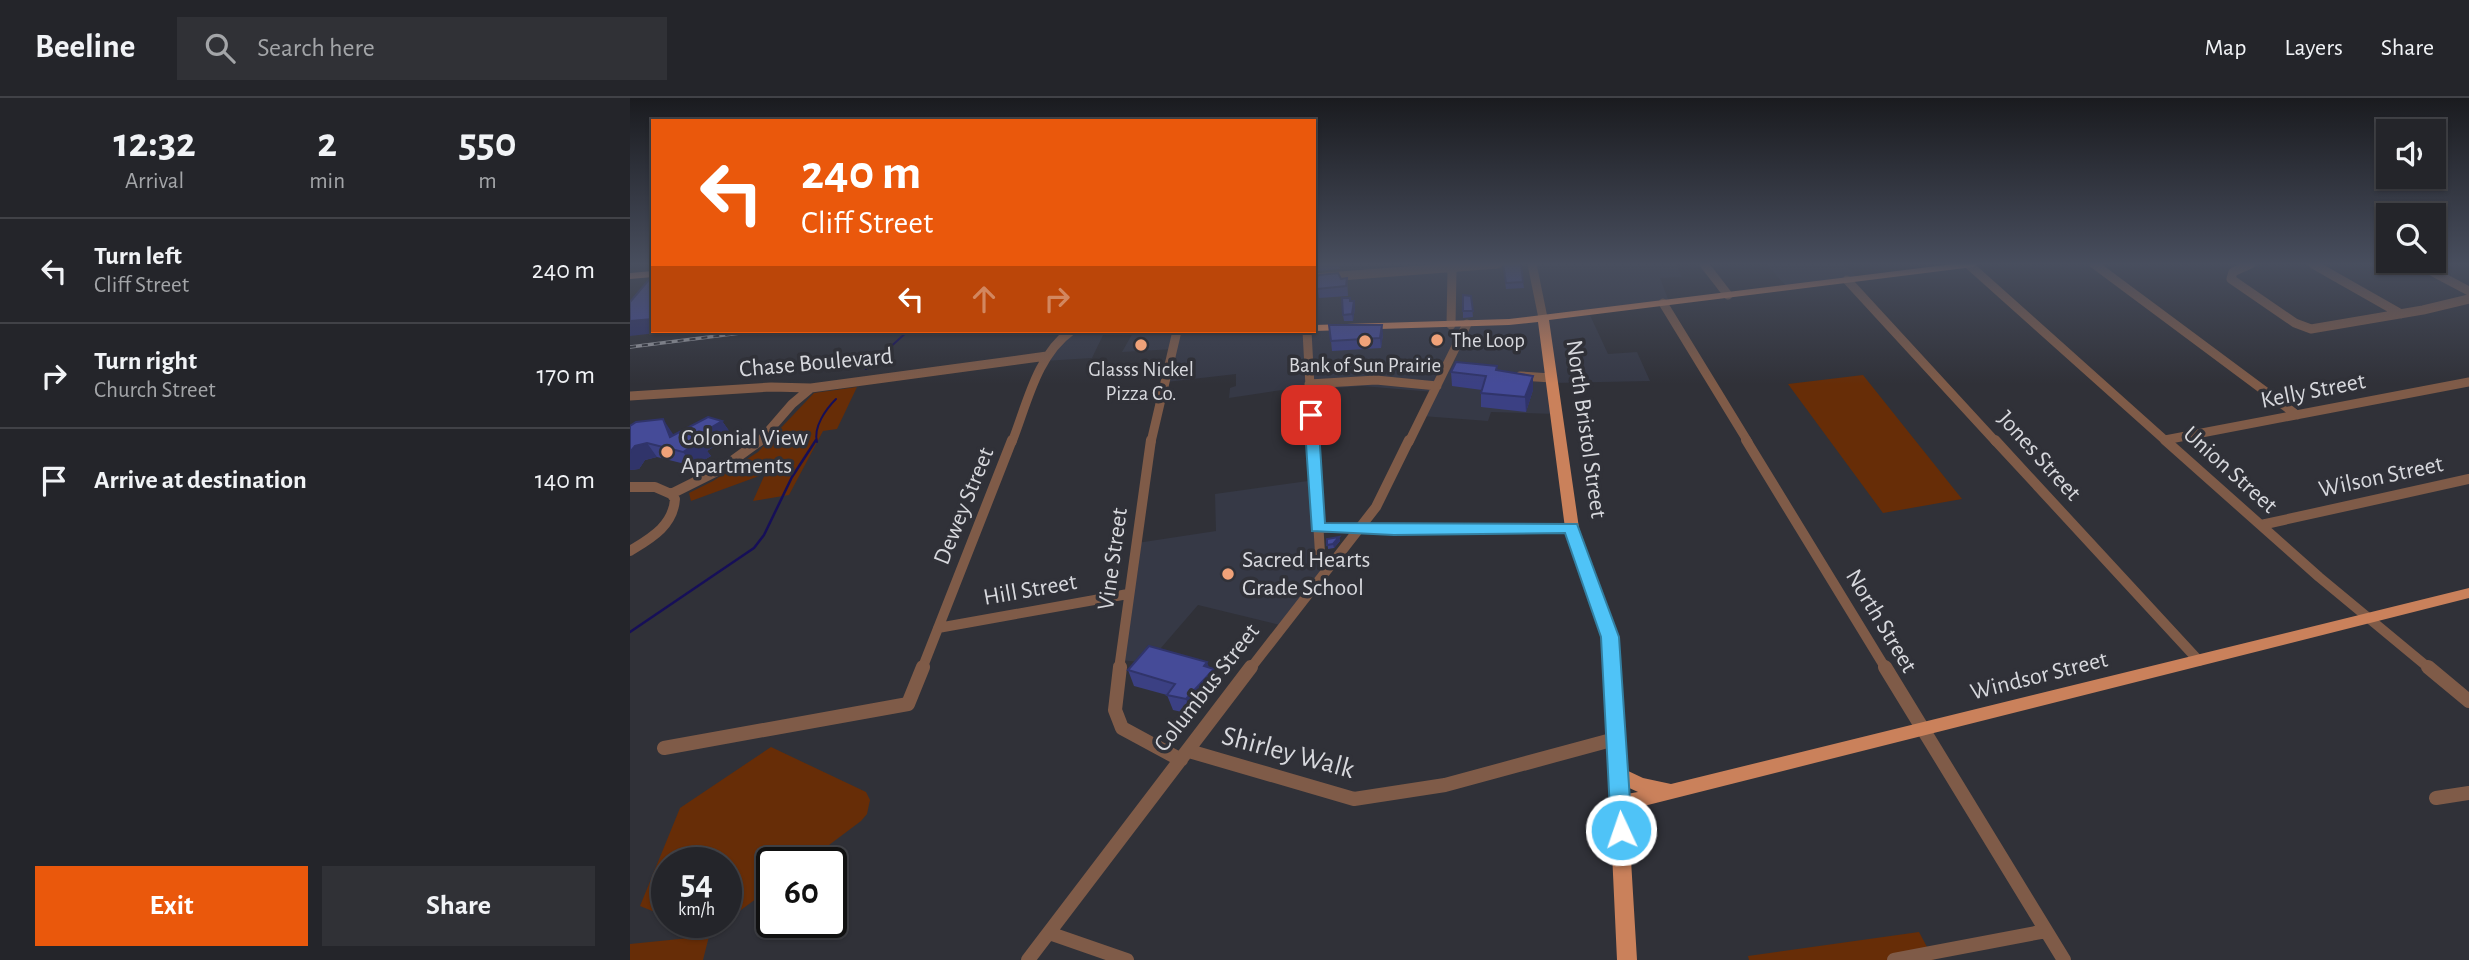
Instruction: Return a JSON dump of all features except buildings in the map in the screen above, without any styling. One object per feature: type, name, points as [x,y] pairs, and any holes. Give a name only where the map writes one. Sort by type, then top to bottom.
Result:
[{"type":"main road","points":[[1316,328],[1466,324],[1544,318],[1653,304]]},
{"type":"main road","name":"North Bristol Street","points":[[1544,318],[1572,528],[1610,637],[1627,960]]},
{"type":"main road","name":"Windsor Street","points":[[1620,804],[2469,593]]},
{"type":"main road","points":[[1618,775],[1641,785],[1679,790]]},
{"type":"street","points":[[1451,324],[1452,304]]},
{"type":"street","points":[[1541,304],[1544,318]]},
{"type":"street","name":"North Street","points":[[1664,304],[2064,960]]},
{"type":"street","name":"Jones Street","points":[[1870,304],[2199,661]]},
{"type":"street","name":"Union Street","points":[[2013,304],[2368,619],[2469,701]]},
{"type":"street","points":[[2148,304],[2297,415]]},
{"type":"street","points":[[2268,304],[2309,329],[2445,304]]},
{"type":"street","points":[[2384,304],[2401,314]]},
{"type":"street","name":"Columbus Street","points":[[1028,960],[1327,568],[1360,529],[1385,491],[1437,386],[1451,369],[1466,324]]},
{"type":"street","name":"Dewey Street","points":[[663,748],[908,704],[1046,356],[1057,341],[1068,333]]},
{"type":"street","name":"Vine Street","points":[[1177,333],[1151,441],[1115,700],[1117,718],[1129,733],[1185,755]]},
{"type":"street","points":[[1307,333],[1317,528],[1320,553],[1327,568]]},
{"type":"street","name":"Chase Boulevard","points":[[630,396],[771,387],[811,388],[1046,356]]},
{"type":"street","points":[[1515,375],[1552,378]]},
{"type":"street","points":[[1309,384],[1376,380],[1437,386]]},
{"type":"street","name":"Kelly Street","points":[[2165,440],[2469,382]]},
{"type":"street","points":[[671,494],[714,473],[739,457],[760,440],[811,388]]},
{"type":"street","name":"Wilson Street","points":[[2261,525],[2469,479]]},
{"type":"street","points":[[630,487],[655,487],[671,494],[675,499],[673,515],[660,530],[630,551]]},
{"type":"street","points":[[1317,528],[1572,528]]},
{"type":"street","name":"Hill Street","points":[[938,628],[1128,594]]},
{"type":"street","name":"Shirley Walk","points":[[1185,755],[1354,799],[1445,785],[1615,739]]},
{"type":"street","points":[[2436,798],[2469,793]]},
{"type":"street","points":[[1894,960],[2046,931]]},
{"type":"street","points":[[1049,933],[1127,960]]},
{"type":"shaded area","points":[[1316,304],[1653,304],[1589,313],[1608,354],[1637,352],[1650,381],[1553,383],[1556,414],[1491,412],[1488,421],[1422,416],[1434,392],[1362,386],[1310,390],[1309,386],[1229,398],[1230,388],[1236,386],[1236,374],[1166,382],[1174,349],[1122,352],[1133,333],[1316,333]]},
{"type":"shaded area","points":[[1069,333],[1104,333],[1092,358],[1044,361]]},
{"type":"shaded area","points":[[1863,375],[1962,499],[1883,513],[1788,384]]},
{"type":"shaded area","points":[[857,387],[837,429],[823,431],[789,495],[753,501],[765,474],[691,501],[689,493],[758,452],[814,393]]},
{"type":"shaded area","name":"Sacred Hearts Grade School","points":[[1315,480],[1327,568],[1284,626],[1198,605],[1148,663],[1121,660],[1137,543],[1216,531],[1215,494]]},
{"type":"shaded area","points":[[771,747],[866,792],[870,800],[867,814],[861,821],[826,847],[756,847],[756,899],[742,909],[742,847],[664,847],[680,808]]},
{"type":"shaded area","points":[[651,879],[651,910],[640,906]]},
{"type":"shaded area","points":[[1919,932],[1934,960],[1749,960],[1748,956]]},
{"type":"shaded area","points":[[708,938],[703,960],[630,960],[630,944]]},
{"type":"waterway","points":[[866,369],[906,333]]},
{"type":"waterway","points":[[817,442],[819,424],[836,399]]},
{"type":"waterway","points":[[630,632],[754,548],[764,535],[792,477],[816,440]]},
{"type":"railway","points":[[630,347],[740,333]]},
{"type":"place","name":"The Loop","points":[[1437,340]]},
{"type":"place","name":"Bank of Sun Prairie","points":[[1365,341]]},
{"type":"place","name":"Glasss Nickel Pizza Co.","points":[[1141,345]]},
{"type":"place","name":"Colonial View Apartments","points":[[667,452]]},
{"type":"place","name":"Sacred Hearts Grade School","points":[[1228,574]]},
{"type":"route","points":[[1311,415],[1317,528],[1572,528],[1610,637],[1621,830]]}]
